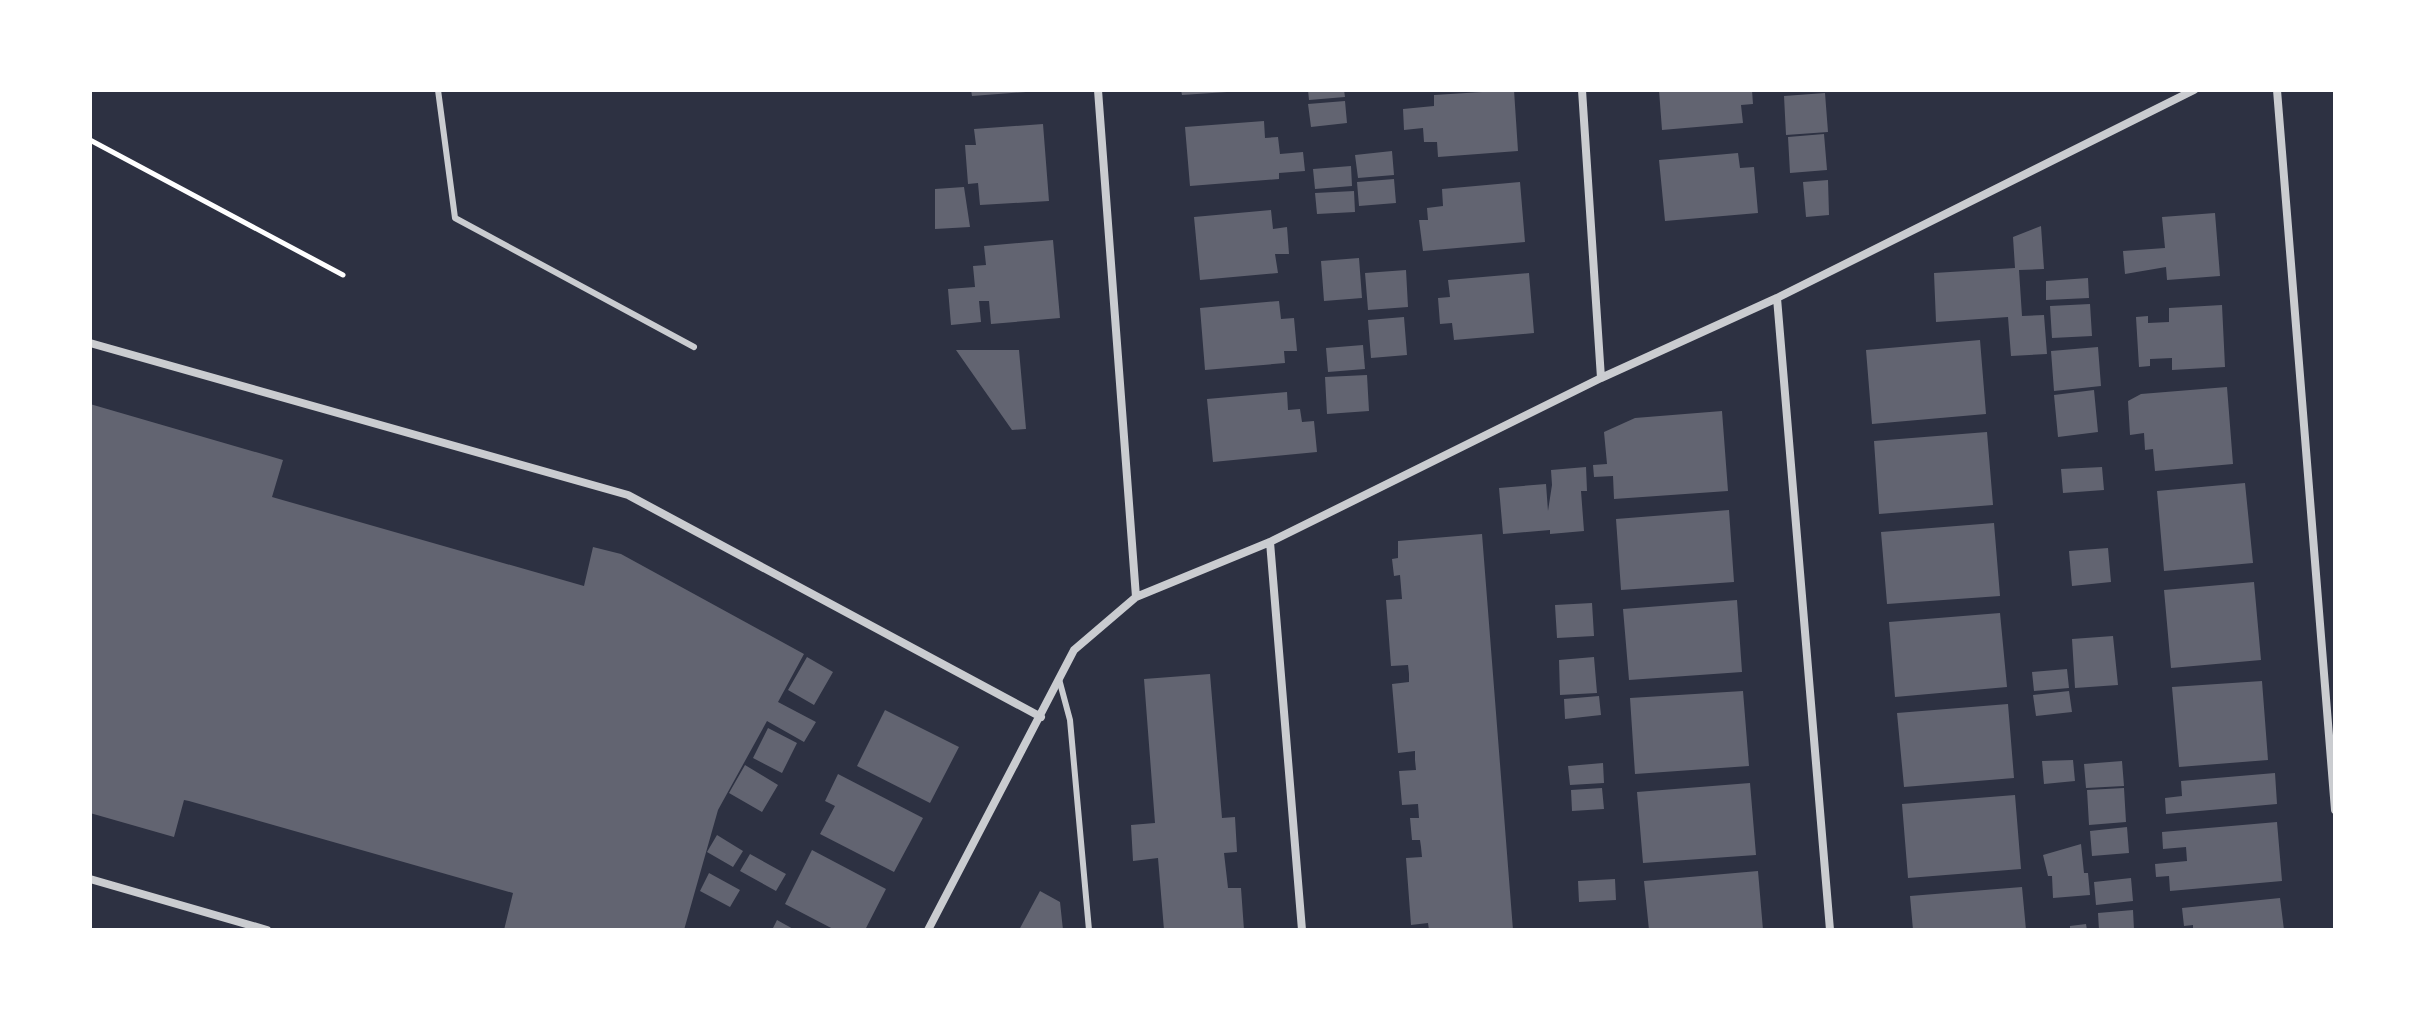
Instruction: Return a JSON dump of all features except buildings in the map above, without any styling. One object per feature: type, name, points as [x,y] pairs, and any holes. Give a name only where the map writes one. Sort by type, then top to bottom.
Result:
[{"type":"street","points":[[1098,90],[1136,597]]},
{"type":"street","points":[[1582,90],[1601,378]]},
{"type":"street","points":[[928,930],[1074,650],[1136,597],[1270,542],[1601,378],[1777,298],[2194,90]]},
{"type":"street","points":[[2277,90],[2335,810]]},
{"type":"street","points":[[1777,298],[1830,930]]},
{"type":"street","points":[[90,343],[628,495],[1041,717]]},
{"type":"street","points":[[1270,542],[1302,930]]},
{"type":"street","points":[[90,879],[267,930]]},
{"type":"lane","points":[[438,90],[455,218],[694,347]]},
{"type":"lane","points":[[1059,679],[1070,720],[1089,930]]},
{"type":"path","points":[[90,140],[343,275]]}]
